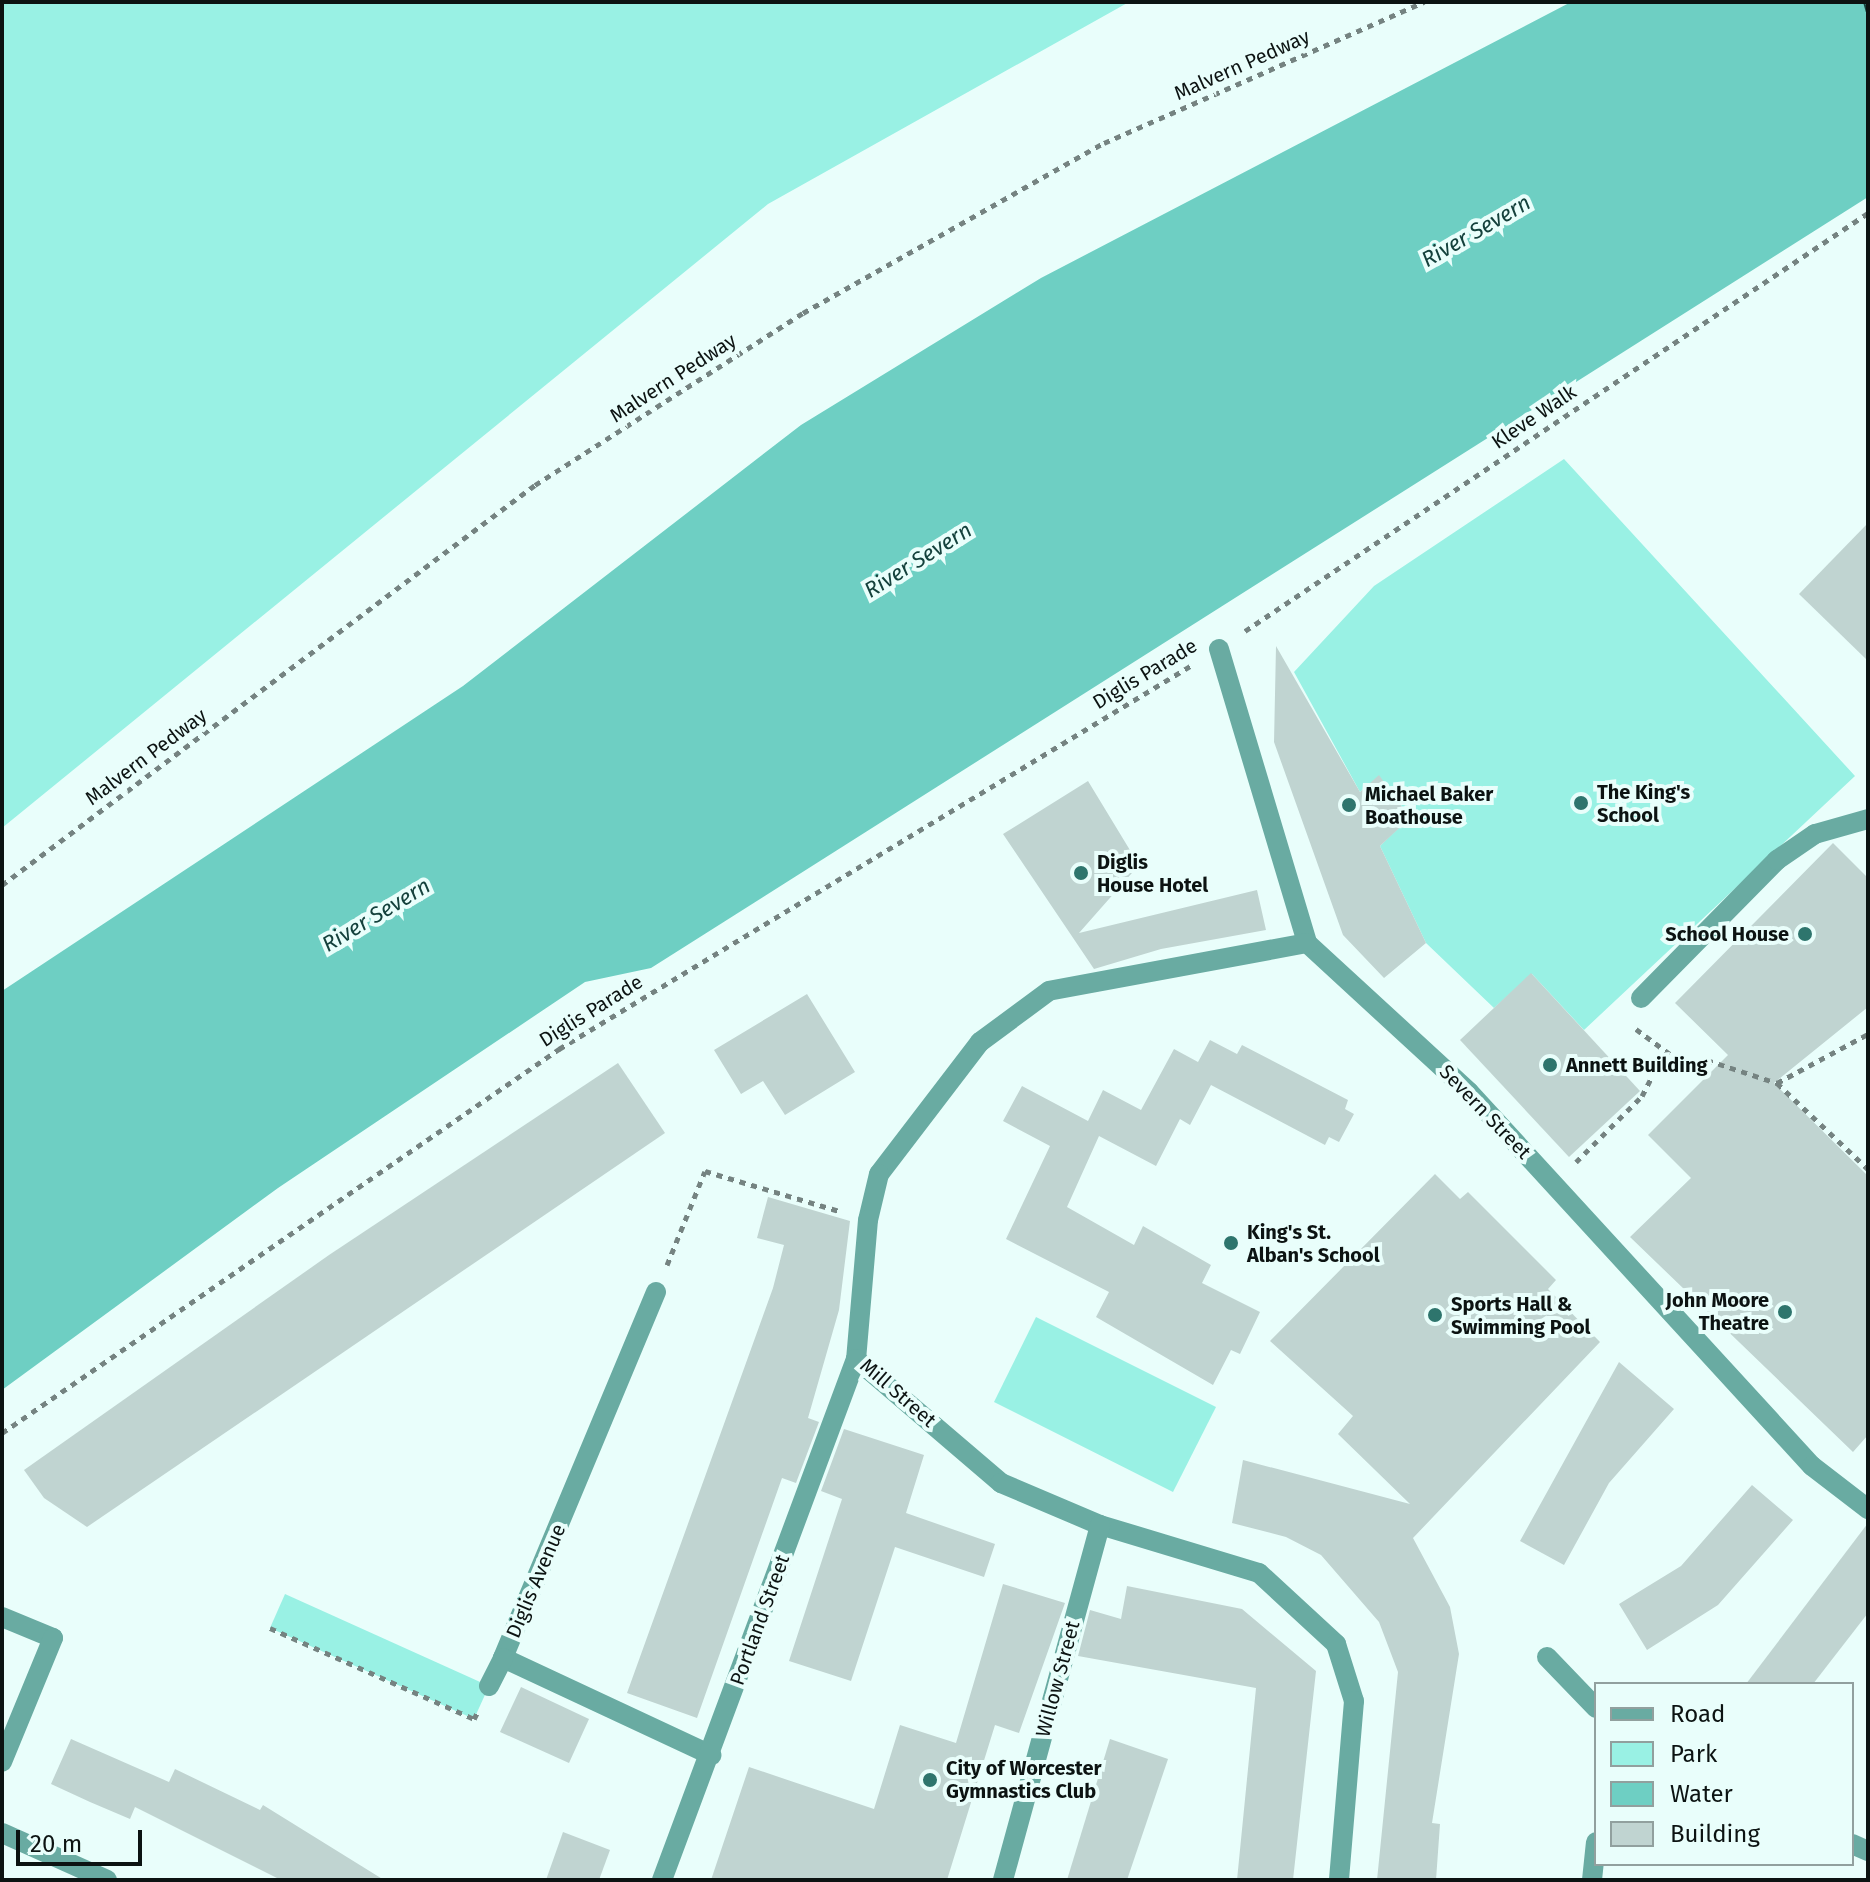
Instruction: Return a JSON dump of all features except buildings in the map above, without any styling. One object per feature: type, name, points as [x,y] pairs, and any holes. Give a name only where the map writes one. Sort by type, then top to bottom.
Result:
[{"type":"street","points":[[1219,649],[1307,943]]},
{"type":"street","points":[[1641,998],[1777,860],[1815,834],[1868,819]]},
{"type":"street","name":"Severn Street","points":[[1307,943],[1469,1092],[1812,1466],[1868,1509]]},
{"type":"street","name":"Mill Street","points":[[1307,943],[1049,991],[980,1042],[879,1174],[868,1220],[856,1359],[1001,1483],[1100,1525],[1259,1573],[1336,1644],[1354,1701],[1339,1880]]},
{"type":"street","name":"Diglis Avenue","points":[[656,1292],[503,1658],[711,1755]]},
{"type":"street","name":"Portland Street","points":[[662,1880],[856,1359]]},
{"type":"street","name":"Willow Street","points":[[1003,1880],[1100,1525]]},
{"type":"street","points":[[2,1617],[53,1638],[2,1762]]},
{"type":"street","points":[[1547,1657],[1594,1706]]},
{"type":"street","points":[[489,1686],[503,1658]]},
{"type":"street","points":[[2,1833],[107,1880]]},
{"type":"path","name":"Malvern Pedway","points":[[2,885],[535,485],[803,313],[1104,143],[1424,2]]},
{"type":"path","name":"Kleve Walk","points":[[1219,649],[1868,213]]},
{"type":"path","name":"Diglis Parade","points":[[2,1433],[559,1049],[1219,649]]},
{"type":"path","points":[[1641,998],[1628,1020],[1663,1055],[1686,1066],[1707,1060],[1777,1083],[1868,1169]]},
{"type":"path","points":[[1777,1083],[1868,1034]]},
{"type":"path","points":[[1553,1184],[1642,1096],[1663,1055]]},
{"type":"path","points":[[656,1292],[705,1171],[868,1220]]},
{"type":"path","points":[[270,1628],[474,1719],[489,1686]]},
{"type":"green space","points":[[2,2],[1129,2],[768,204],[2,828]]},
{"type":"green space","points":[[1564,459],[1855,776],[1584,1030],[1532,974],[1494,1008],[1426,943],[1380,846],[1410,817],[1379,776],[1360,792],[1294,672],[1374,586]]},
{"type":"green space","points":[[1036,1317],[1216,1407],[1173,1492],[994,1402]]},
{"type":"green space","points":[[285,1594],[489,1686],[474,1719],[270,1628]]},
{"type":"water","name":"River Severn","points":[[1571,2],[1868,2],[1868,197],[651,968],[585,982],[278,1188],[2,1390],[2,991],[463,686],[801,425],[1041,278]]},
{"type":"ferry route","points":[[1864,2],[1868,16]]},
{"type":"place","name":"The King's School","points":[[1581,803]]},
{"type":"place","name":"Michael Baker Boathouse","points":[[1349,805]]},
{"type":"place","name":"Diglis House Hotel","points":[[1081,873]]},
{"type":"place","name":"School House","points":[[1805,934]]},
{"type":"place","name":"Annett Building","points":[[1550,1065]]},
{"type":"place","name":"King's St. Alban's School","points":[[1231,1243]]},
{"type":"place","name":"John Moore Theatre","points":[[1785,1312]]},
{"type":"place","name":"Sports Hall & Swimming Pool","points":[[1435,1315]]},
{"type":"place","name":"City of Worcester Gymnastics Club","points":[[930,1780]]}]
